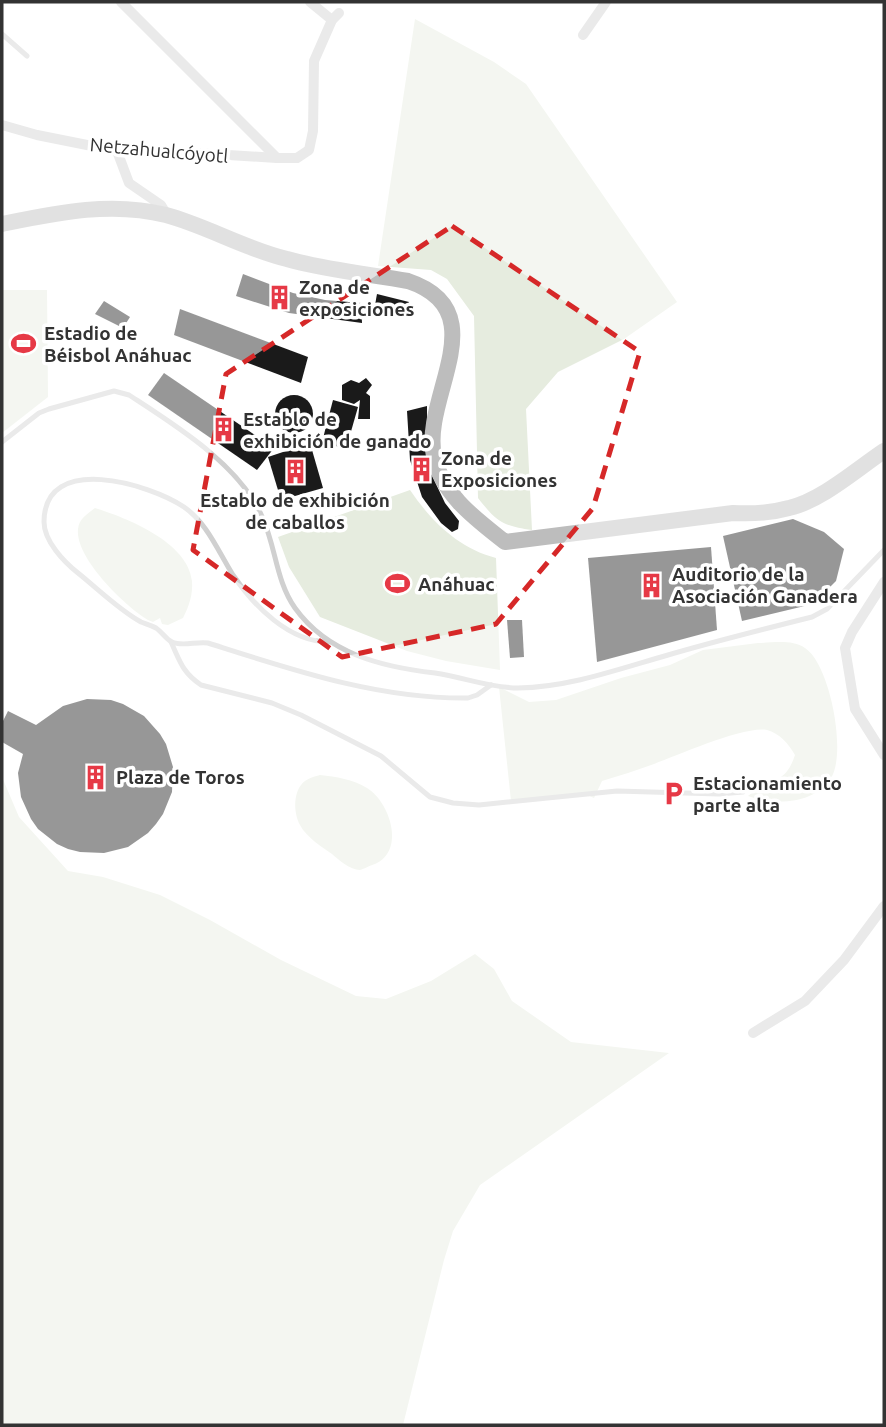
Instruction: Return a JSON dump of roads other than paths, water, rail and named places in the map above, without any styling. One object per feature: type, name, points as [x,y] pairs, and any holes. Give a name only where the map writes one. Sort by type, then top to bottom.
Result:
[{"type":"street","points":[[121,2],[277,158]]},
{"type":"street","name":"Netzahualcóyotl","points":[[2,125],[37,135],[117,150],[297,158],[309,150],[313,131],[314,61],[336,17],[310,2]]},
{"type":"street","points":[[583,35],[606,2]]},
{"type":"street","points":[[117,150],[129,183],[161,205],[167,215]]},
{"type":"street","points":[[2,223],[78,210],[109,208],[167,215],[285,259],[408,281],[426,287],[442,303],[452,322],[453,332],[450,358],[434,419],[433,456],[444,482],[462,507],[505,542],[791,508],[822,493],[884,451]]},
{"type":"street","points":[[884,582],[852,632],[845,648],[855,709],[884,755]]},
{"type":"street","points":[[753,1033],[805,1001],[844,960],[884,906]]},
{"type":"lane","points":[[2,34],[27,56]]},
{"type":"lane","points":[[2,442],[39,413],[49,409],[114,391],[129,395],[232,471],[249,492],[267,526],[282,587],[314,631],[354,655],[393,668],[444,674],[491,685],[518,688],[559,685],[812,617],[827,609],[884,550]]},
{"type":"lane","points":[[331,642],[310,640],[298,635],[266,612],[233,575],[198,519],[163,494],[139,485],[110,480],[79,480],[58,488],[48,501],[44,528],[60,556],[126,611],[155,627],[170,642],[180,665],[192,679],[201,685],[272,704],[301,715],[381,756],[430,797],[479,805],[617,791],[719,794],[743,792]]},
{"type":"lane","points":[[170,642],[208,643],[320,678],[390,693],[468,698],[491,685]]},
{"type":"place","name":"Zona de exposiciones","points":[[279,298]]},
{"type":"place","name":"Estadio de Béisbol Anáhuac","points":[[24,344]]},
{"type":"place","name":"Establo de exhibición de ganado","points":[[223,430]]},
{"type":"place","name":"Zona de Exposiciones","points":[[421,469]]},
{"type":"place","name":"Establo de exhibición de caballos","points":[[295,472]]},
{"type":"place","name":"Anáhuac","points":[[398,584]]},
{"type":"place","name":"Auditorio de la Asociación Ganadera","points":[[652,585]]},
{"type":"place","name":"Plaza de Toros","points":[[96,777]]},
{"type":"place","name":"Estacionamiento parte alta","points":[[673,794]]}]
